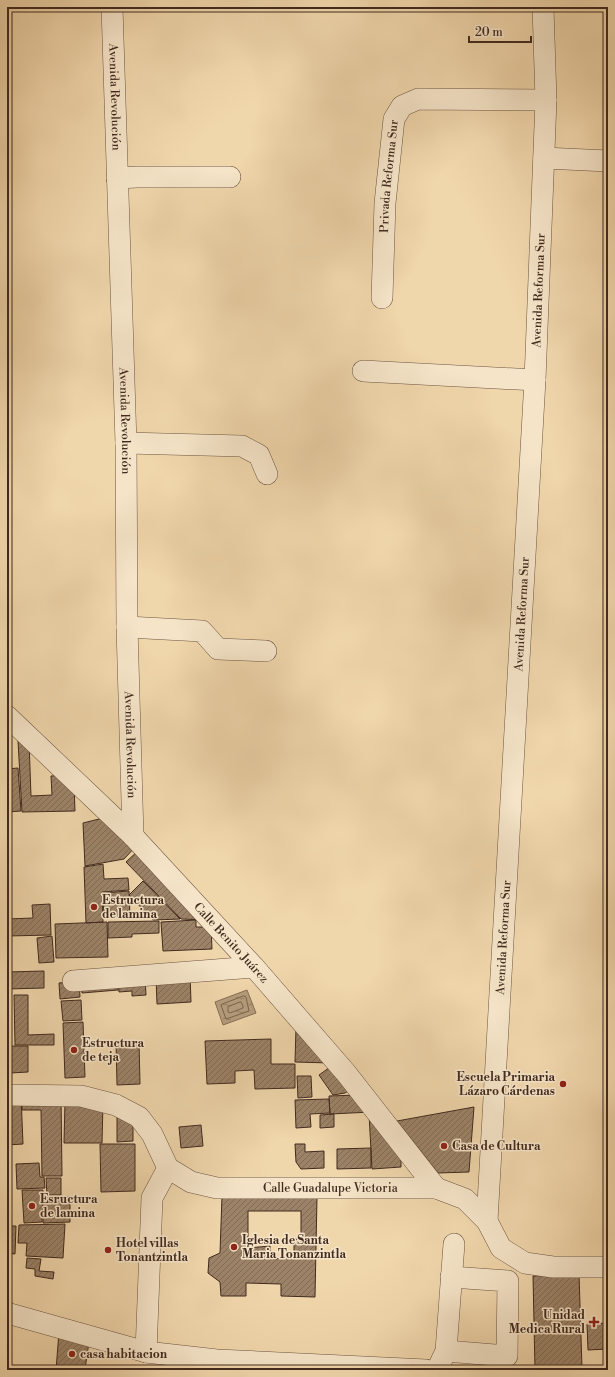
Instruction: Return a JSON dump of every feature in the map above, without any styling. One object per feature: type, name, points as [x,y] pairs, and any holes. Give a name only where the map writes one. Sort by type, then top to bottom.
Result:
[{"type":"street","name":"Avenida Revolución","points":[[112,7],[126,443],[127,627],[132,836]]},
{"type":"street","name":"Avenida Reforma Sur","points":[[487,1221],[535,380],[546,100],[543,7]]},
{"type":"street","name":"Privada Reforma Sur","points":[[382,298],[385,203],[394,119],[402,106],[418,99],[546,100]]},
{"type":"street","points":[[544,158],[608,161]]},
{"type":"street","points":[[117,178],[230,177]]},
{"type":"street","points":[[363,371],[535,380]]},
{"type":"street","points":[[126,443],[242,446],[259,455],[267,474]]},
{"type":"street","points":[[127,627],[202,631],[218,648],[266,651]]},
{"type":"street","name":"Calle Benito Juárez","points":[[7,716],[132,836],[254,967],[346,1073],[436,1188]]},
{"type":"street","points":[[72,981],[254,967]]},
{"type":"street","points":[[7,1095],[81,1096],[116,1105],[139,1117],[152,1134],[168,1168],[152,1198],[146,1352]]},
{"type":"street","name":"Calle Guadalupe Victoria","points":[[168,1168],[191,1182],[217,1188],[436,1188],[465,1200],[487,1221]]},
{"type":"street","points":[[487,1221],[501,1248],[526,1263],[553,1267],[608,1266]]},
{"type":"street","points":[[437,1370],[446,1351],[454,1244]]},
{"type":"street","points":[[446,1351],[507,1356],[508,1282],[451,1277]]},
{"type":"street","points":[[7,1313],[146,1352],[218,1360],[426,1370]]},
{"type":"water","points":[[247,990],[256,1013],[223,1025],[215,1002]]},
{"type":"building","points":[[18,741],[29,741],[31,796],[52,795],[51,776],[67,775],[74,783],[75,811],[22,812]]},
{"type":"building","points":[[18,768],[21,811],[7,812],[7,769]]},
{"type":"building","points":[[107,817],[137,845],[124,859],[85,866],[83,823]]},
{"type":"building","points":[[140,849],[208,920],[181,919],[126,862]]},
{"type":"building","name":"Estructura de lamina","points":[[103,864],[104,879],[128,878],[129,890],[102,892],[103,922],[86,923],[84,867]]},
{"type":"building","points":[[7,865],[9,865],[11,917],[7,918]]},
{"type":"building","name":"Estructura de lamina","points":[[143,881],[180,919],[153,920],[129,895]]},
{"type":"building","points":[[129,891],[130,916],[104,917],[103,893]]},
{"type":"building","points":[[50,904],[51,935],[7,936],[7,919],[33,918],[32,905]]},
{"type":"building","points":[[196,920],[196,927],[211,927],[212,949],[163,951],[161,922]]},
{"type":"building","points":[[159,921],[159,933],[132,934],[132,937],[108,938],[108,922]]},
{"type":"building","points":[[107,922],[108,957],[56,958],[55,924]]},
{"type":"building","points":[[52,936],[54,962],[39,963],[37,938]]},
{"type":"building","points":[[44,971],[44,988],[7,989],[7,972]]},
{"type":"building","points":[[190,975],[191,1002],[157,1004],[156,977]]},
{"type":"building","points":[[145,977],[146,995],[132,996],[132,991],[119,992],[118,979]]},
{"type":"building","points":[[117,978],[118,990],[82,993],[81,981]]},
{"type":"building","points":[[79,981],[80,997],[60,999],[59,983]]},
{"type":"building","points":[[14,995],[28,995],[28,1035],[54,1034],[54,1045],[15,1045]]},
{"type":"building","points":[[81,1000],[82,1020],[63,1021],[61,1001]]},
{"type":"building","name":"Estructura de teja","points":[[83,1022],[85,1077],[65,1078],[63,1023]]},
{"type":"building","points":[[296,1027],[330,1063],[295,1062]]},
{"type":"building","points":[[271,1039],[271,1064],[295,1064],[295,1088],[255,1089],[254,1070],[235,1071],[235,1083],[207,1084],[205,1041]]},
{"type":"building","points":[[116,1042],[139,1042],[140,1084],[117,1085]]},
{"type":"building","points":[[10,1046],[28,1046],[28,1072],[10,1073]]},
{"type":"building","points":[[333,1065],[351,1089],[345,1093],[333,1095],[319,1075]]},
{"type":"building","points":[[297,1076],[311,1076],[312,1097],[298,1098]]},
{"type":"building","points":[[358,1095],[372,1112],[330,1114],[329,1096]]},
{"type":"building","points":[[21,1096],[23,1144],[7,1145],[7,1097]]},
{"type":"building","points":[[22,1097],[61,1097],[62,1176],[42,1176],[41,1110],[22,1110]]},
{"type":"building","points":[[329,1099],[330,1113],[310,1114],[311,1127],[296,1128],[295,1100]]},
{"type":"building","points":[[65,1101],[103,1103],[102,1143],[64,1143]]},
{"type":"building","name":"Casa de Cultura","points":[[474,1107],[469,1172],[438,1173],[397,1121]]},
{"type":"building","points":[[117,1112],[133,1117],[133,1141],[117,1142]]},
{"type":"building","points":[[334,1114],[334,1127],[320,1128],[320,1115]]},
{"type":"building","points":[[369,1114],[401,1157],[401,1167],[372,1169]]},
{"type":"building","points":[[201,1125],[203,1146],[181,1148],[179,1127]]},
{"type":"building","points":[[100,1144],[135,1144],[135,1191],[101,1192]]},
{"type":"building","points":[[295,1144],[305,1144],[305,1152],[324,1151],[324,1168],[301,1169],[296,1162]]},
{"type":"building","points":[[371,1148],[371,1168],[337,1169],[337,1149]]},
{"type":"building","points":[[39,1163],[40,1177],[44,1177],[45,1188],[17,1189],[16,1164]]},
{"type":"building","points":[[46,1178],[61,1178],[61,1195],[47,1195]]},
{"type":"building","name":"Esructura de lamina","points":[[22,1190],[43,1190],[42,1222],[24,1223]]},
{"type":"building","name":"Iglesia de Santa Maria Tonanzintla","points":[[222,1196],[317,1197],[315,1297],[281,1296],[281,1284],[246,1283],[246,1296],[221,1296],[220,1282],[208,1273],[209,1258],[220,1253]],"holes":[[[248,1211],[301,1211],[301,1239],[294,1239],[294,1258],[270,1259],[270,1246],[248,1248]]]},
{"type":"building","points":[[43,1197],[70,1197],[70,1222],[43,1223]]},
{"type":"building","points":[[65,1224],[63,1258],[26,1256],[27,1243],[18,1243],[19,1225]]},
{"type":"building","points":[[7,1226],[16,1226],[15,1254],[7,1253]]},
{"type":"building","points":[[27,1258],[41,1259],[39,1271],[54,1272],[53,1279],[35,1276],[35,1269],[26,1268]]},
{"type":"building","points":[[579,1274],[582,1369],[535,1370],[533,1276]]},
{"type":"building","points":[[608,1323],[608,1349],[588,1350],[587,1324]]},
{"type":"building","points":[[7,1332],[9,1332],[10,1358],[7,1358]]},
{"type":"building","name":"casa habitacion","points":[[59,1332],[89,1342],[85,1369],[70,1367],[69,1370],[56,1370]]},
{"type":"place","name":"Estructura de lamina","points":[[94,907]]},
{"type":"place","name":"Estructura de teja","points":[[74,1050]]},
{"type":"place","name":"Escuela Primaria Lázaro Cárdenas","points":[[563,1084]]},
{"type":"place","name":"Casa de Cultura","points":[[444,1146]]},
{"type":"place","name":"Esructura de lamina","points":[[32,1206]]},
{"type":"place","name":"Iglesia de Santa Maria Tonanzintla","points":[[234,1247]]},
{"type":"place","name":"Hotel villas Tonantzintla","points":[[108,1250]]},
{"type":"place","name":"Unidad Medica Rural","points":[[594,1322]]},
{"type":"place","name":"casa habitacion","points":[[72,1354]]}]
